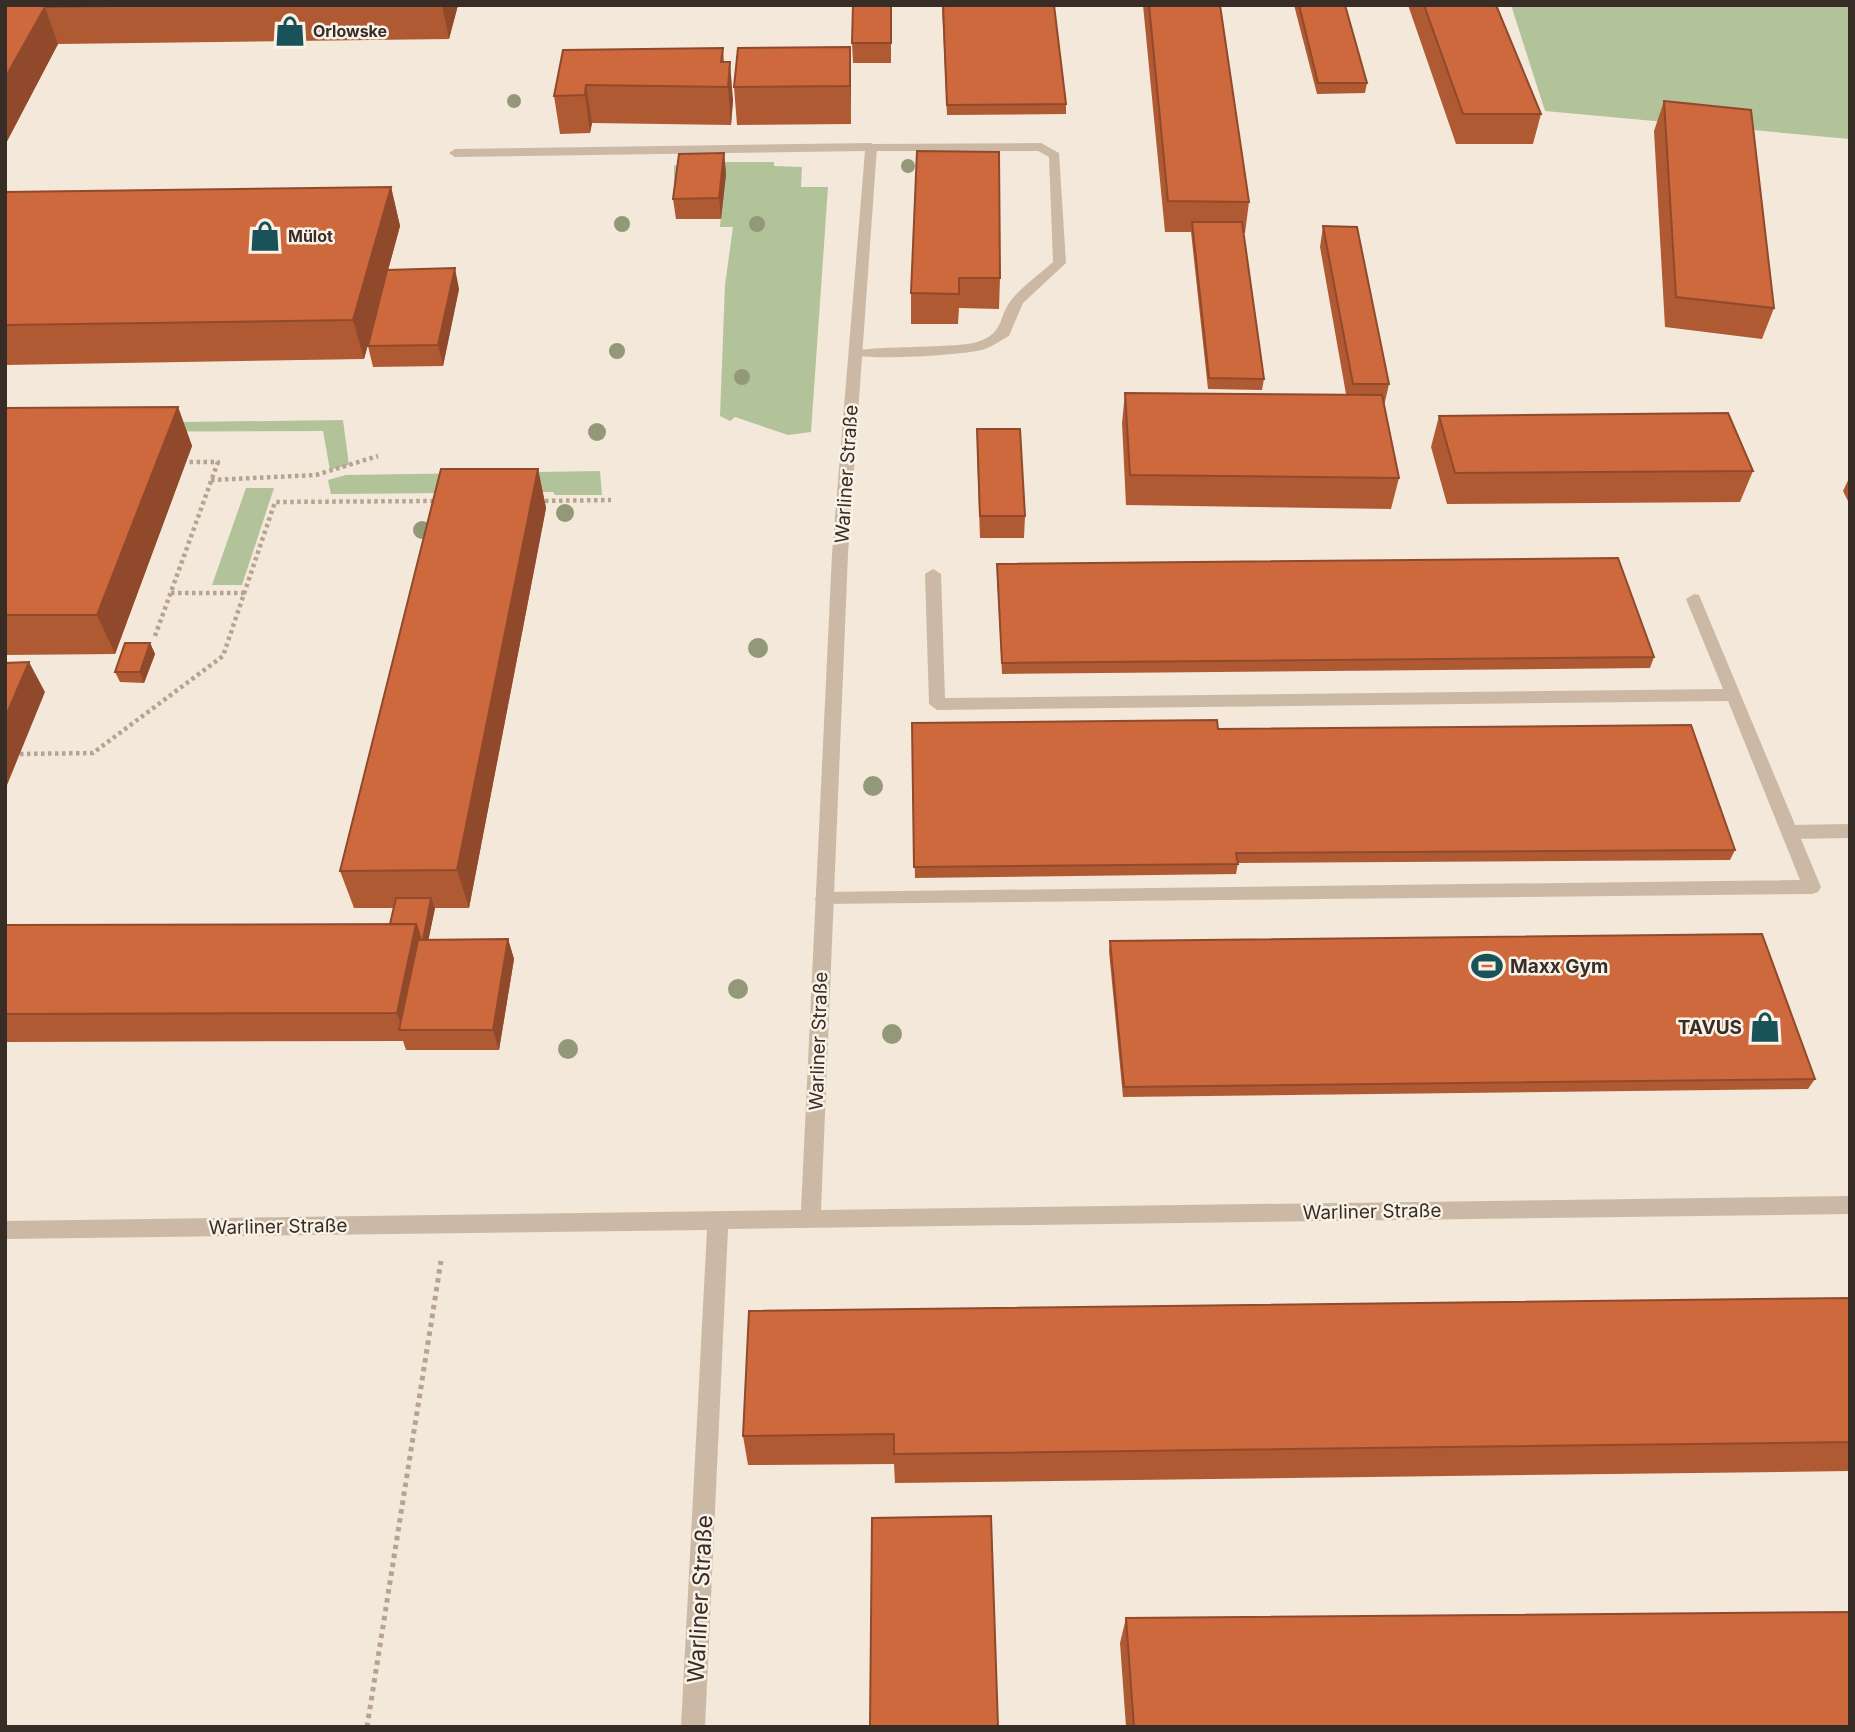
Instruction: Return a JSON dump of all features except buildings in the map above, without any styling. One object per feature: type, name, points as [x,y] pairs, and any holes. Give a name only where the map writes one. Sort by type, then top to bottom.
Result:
[{"type":"street","name":"Warliner Straße","points":[[811,1219],[841,554],[871,147]]},
{"type":"street","points":[[454,153],[1041,147],[1055,156],[1060,263],[1017,300],[1004,333],[980,346],[902,353],[856,353]]},
{"type":"street","points":[[933,574],[937,704],[1734,695]]},
{"type":"street","points":[[824,900],[1812,887],[1694,599]]},
{"type":"street","points":[[1790,832],[1850,831]]},
{"type":"street","name":"Warliner Straße","points":[[5,1230],[1850,1205]]},
{"type":"street","name":"Warliner Straße","points":[[693,1727],[718,1220]]},
{"type":"path","points":[[211,480],[303,480],[347,471],[378,456]]},
{"type":"path","points":[[155,636],[218,462],[186,462]]},
{"type":"path","points":[[529,501],[611,500]]},
{"type":"path","points":[[20,754],[93,753],[223,656],[275,502],[447,501]]},
{"type":"path","points":[[171,593],[245,593]]},
{"type":"path","points":[[367,1727],[436,1298]]},
{"type":"green space","points":[[1511,5],[1850,5],[1850,139],[1545,111]]},
{"type":"green space","points":[[684,162],[774,162],[774,166],[802,167],[801,187],[828,187],[811,432],[788,435],[735,417],[730,421],[720,416],[725,285],[733,227],[720,227],[725,174],[674,183],[674,166]]},
{"type":"green space","points":[[343,420],[349,465],[330,470],[323,431],[29,432],[32,424]]},
{"type":"green space","points":[[600,471],[602,495],[555,495],[553,492],[331,494],[328,480],[346,475]]},
{"type":"green space","points":[[246,488],[274,488],[242,585],[212,585]]},
{"type":"place","name":"Orlowske","points":[[290,31]]},
{"type":"place","name":"Mülot","points":[[265,236]]},
{"type":"place","name":"Maxx Gym","points":[[1487,966]]},
{"type":"place","name":"TAVUS","points":[[1765,1027]]}]
